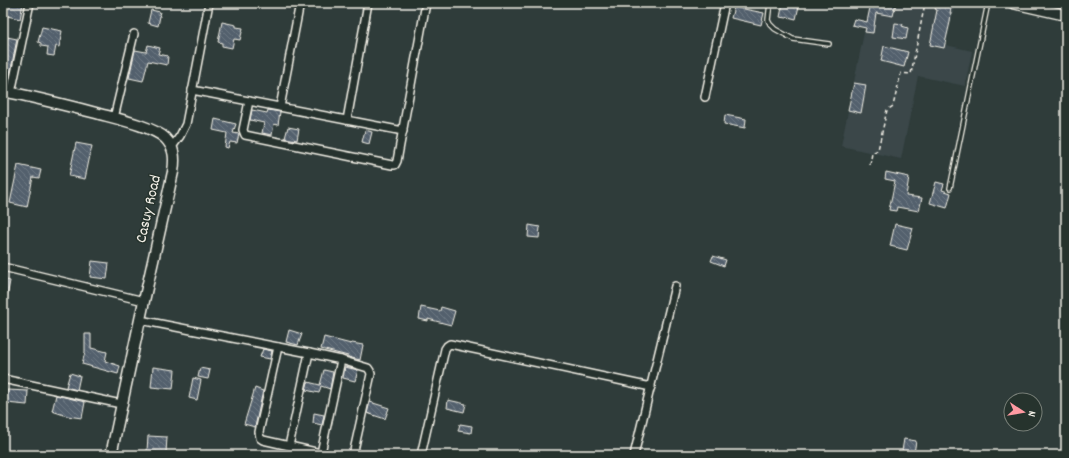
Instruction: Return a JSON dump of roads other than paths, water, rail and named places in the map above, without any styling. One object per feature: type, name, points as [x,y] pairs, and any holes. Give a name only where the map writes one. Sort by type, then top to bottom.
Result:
[{"type":"street","points":[[30,3],[7,92],[114,118],[146,128],[166,138],[172,147],[186,124],[209,3]]},
{"type":"street","points":[[280,107],[300,3]]},
{"type":"street","points":[[347,120],[368,3]]},
{"type":"street","points":[[248,101],[243,130],[245,135],[392,166],[395,165],[403,131],[426,3]]},
{"type":"street","points":[[705,98],[725,3]]},
{"type":"street","points":[[1013,3],[1066,15]]},
{"type":"street","points":[[114,118],[134,34]]},
{"type":"street","points":[[192,90],[403,131]]},
{"type":"street","name":"Casuy Road","points":[[111,455],[173,172],[174,154],[172,147]]},
{"type":"street","points":[[3,267],[144,301]]},
{"type":"street","points":[[634,455],[675,286]]},
{"type":"street","points":[[140,320],[366,366],[370,371],[370,374],[354,455]]},
{"type":"street","points":[[421,455],[445,349],[450,344],[651,387]]},
{"type":"street","points":[[278,347],[259,435],[260,438],[263,440],[329,455]]},
{"type":"street","points":[[289,446],[308,353]]},
{"type":"street","points":[[320,453],[341,360]]},
{"type":"street","points":[[3,379],[121,404]]},
{"type":"lane","points":[[770,3],[768,20],[774,29],[793,39],[829,44]]},
{"type":"lane","points":[[950,188],[988,3]]}]
